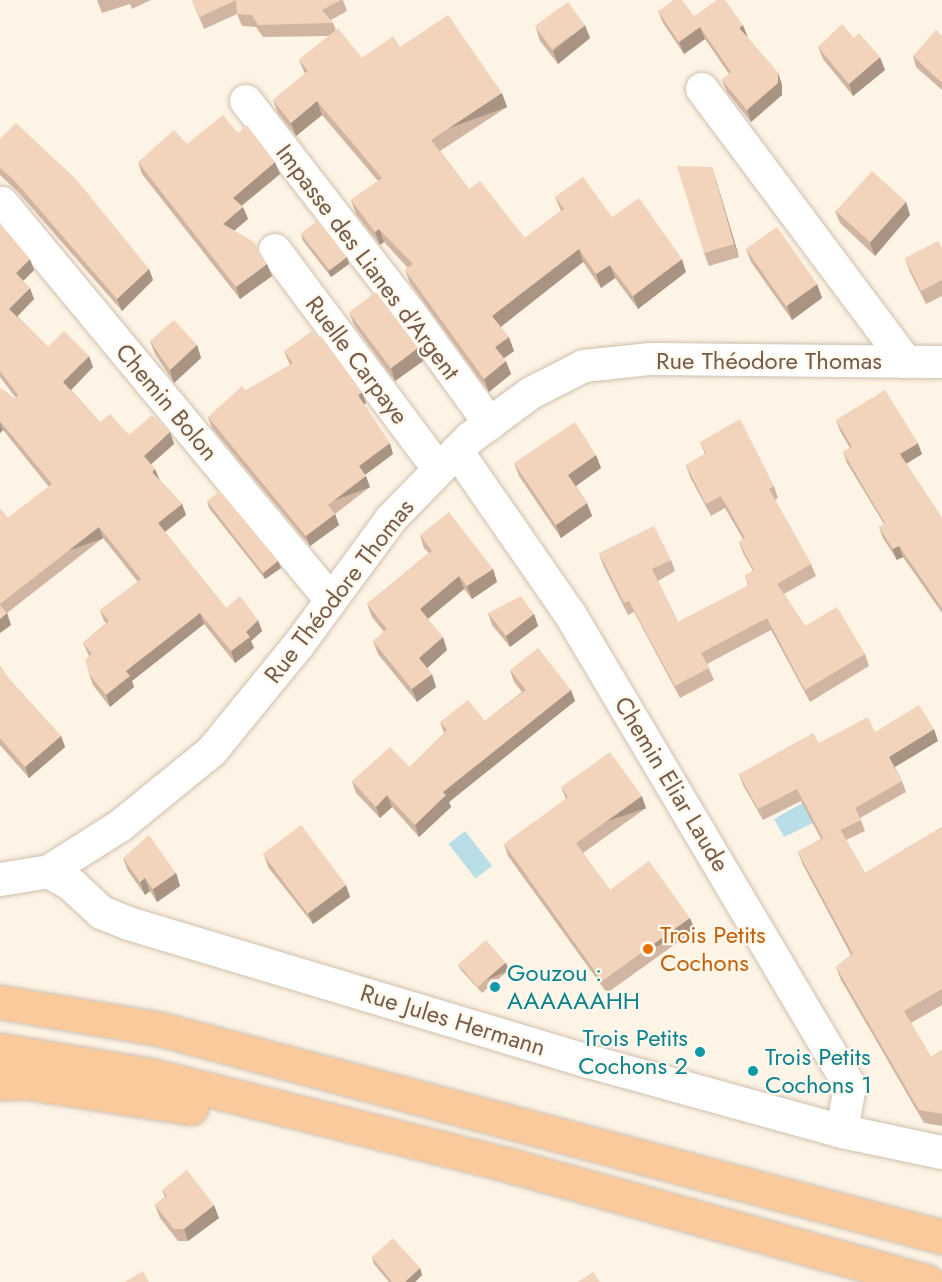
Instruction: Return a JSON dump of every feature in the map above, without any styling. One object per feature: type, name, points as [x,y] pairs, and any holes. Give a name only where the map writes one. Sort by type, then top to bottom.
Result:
[{"type":"highway","points":[[0,1002],[160,1029],[942,1238]]},
{"type":"highway","points":[[0,1050],[150,1076],[516,1167],[927,1282]]},
{"type":"highway","points":[[0,1083],[24,1082],[148,1099],[807,1249]]},
{"type":"street","points":[[702,89],[906,362]]},
{"type":"street","name":"Impasse des Lianes d'Argent","points":[[246,101],[410,313],[490,424]]},
{"type":"street","name":"Chemin Bolon","points":[[2,203],[331,600]]},
{"type":"street","name":"Ruelle Carpaye","points":[[275,250],[448,460]]},
{"type":"street","name":"Rue Théodore Thomas","points":[[49,871],[120,826],[212,751],[331,600],[391,519],[448,460],[531,393],[584,366],[649,359],[942,362]]},
{"type":"street","name":"Chemin Eliar Laude","points":[[448,460],[570,614],[850,1086],[842,1131]]},
{"type":"street","points":[[0,879],[49,871]]},
{"type":"street","name":"Rue Jules Hermann","points":[[49,871],[72,885],[101,912],[128,923],[842,1131],[942,1152]]},
{"type":"water","points":[[813,797],[813,823],[784,837],[774,819]]},
{"type":"water","points":[[465,831],[492,866],[476,879],[448,844]]},
{"type":"building","points":[[192,0],[236,0],[200,17]]},
{"type":"building","points":[[236,0],[341,0],[322,10],[333,23],[258,25],[252,15],[237,14]]},
{"type":"building","points":[[674,0],[682,0],[694,16],[717,0],[725,0],[743,25],[739,28],[778,73],[778,83],[747,110],[722,80],[731,72],[700,27],[679,42],[658,11]]},
{"type":"building","points":[[568,2],[585,25],[552,50],[535,26]]},
{"type":"building","points":[[448,15],[502,93],[431,140],[469,189],[480,181],[525,238],[564,209],[555,197],[583,177],[612,217],[639,198],[682,259],[633,296],[610,265],[596,274],[579,249],[492,316],[509,337],[495,347],[506,361],[484,379],[405,270],[413,264],[379,229],[375,232],[351,200],[382,178],[317,101],[291,123],[273,100],[308,71],[299,60],[338,28],[362,58],[393,36],[400,47]]},
{"type":"building","points":[[842,24],[854,38],[859,33],[880,57],[849,84],[818,47]]},
{"type":"building","points":[[936,30],[942,36],[942,83],[913,56]]},
{"type":"building","points":[[223,115],[238,133],[247,125],[275,162],[233,198],[243,207],[223,224],[254,242],[267,264],[236,287],[138,162],[174,130],[187,144]]},
{"type":"building","points":[[16,123],[76,179],[149,269],[117,299],[14,180],[0,168],[0,139]]},
{"type":"building","points":[[677,166],[712,167],[734,244],[704,253]]},
{"type":"building","points":[[872,171],[906,202],[870,242],[836,211]]},
{"type":"building","points":[[318,220],[347,257],[330,271],[301,234]]},
{"type":"building","points":[[0,223],[30,259],[16,273],[30,288],[9,309],[48,347],[64,331],[89,356],[63,382],[100,422],[110,414],[129,435],[152,415],[170,432],[144,456],[155,469],[152,472],[182,504],[158,523],[226,608],[240,596],[258,620],[246,632],[250,637],[231,651],[200,613],[126,671],[130,676],[106,695],[89,674],[85,659],[92,654],[83,643],[109,621],[100,610],[141,579],[99,527],[0,604],[0,509],[8,518],[52,484],[0,421],[0,388],[15,399],[18,395],[0,371]]},
{"type":"building","points":[[777,227],[817,284],[786,306],[746,249]]},
{"type":"building","points":[[938,241],[942,248],[942,280],[921,291],[905,258]]},
{"type":"building","points":[[376,292],[418,348],[391,368],[349,312]]},
{"type":"building","points":[[174,320],[197,345],[170,370],[150,341]]},
{"type":"building","points":[[312,331],[317,339],[321,336],[362,392],[358,395],[390,443],[359,466],[366,476],[328,505],[335,514],[306,536],[208,417],[242,386],[245,391],[293,363],[284,351]]},
{"type":"building","points":[[885,390],[918,443],[900,454],[942,518],[942,608],[899,546],[893,549],[879,527],[885,523],[843,452],[852,447],[836,420]]},
{"type":"building","points":[[740,419],[774,486],[769,489],[811,564],[777,584],[805,626],[837,607],[865,654],[805,690],[767,618],[701,653],[709,668],[675,686],[629,601],[624,603],[599,553],[654,526],[671,560],[652,569],[678,622],[749,585],[745,575],[754,570],[739,542],[745,538],[721,496],[706,504],[686,465],[706,453],[700,442]]},
{"type":"building","points":[[575,422],[596,455],[568,475],[587,503],[556,525],[514,463]]},
{"type":"building","points":[[220,491],[278,561],[263,573],[207,501]]},
{"type":"building","points":[[449,512],[493,569],[467,586],[459,576],[420,609],[443,637],[419,658],[432,674],[412,689],[373,641],[387,629],[367,604],[432,551],[420,535]]},
{"type":"building","points":[[521,596],[534,614],[506,636],[488,613]]},
{"type":"building","points":[[0,605],[7,613],[0,619]]},
{"type":"building","points":[[538,648],[571,690],[443,792],[446,795],[415,825],[387,795],[376,807],[352,781],[390,747],[410,767],[447,730],[440,722],[468,700],[485,721],[526,690],[510,670]]},
{"type":"building","points":[[0,666],[61,736],[25,767],[0,738]]},
{"type":"building","points":[[919,705],[934,729],[889,757],[902,781],[855,808],[861,820],[823,838],[797,789],[758,809],[739,774],[813,733],[819,743],[868,717],[875,732]]},
{"type":"building","points":[[610,752],[642,796],[576,843],[610,890],[649,861],[690,918],[602,981],[504,844],[568,797],[561,787]]},
{"type":"building","points":[[301,825],[346,885],[308,914],[263,854]]},
{"type":"building","points":[[942,827],[942,989],[904,1011],[931,1057],[942,1050],[942,1114],[919,1110],[836,967],[853,954],[798,852],[840,829],[865,873]]},
{"type":"building","points":[[149,835],[176,873],[153,889],[145,878],[140,882],[123,858]]},
{"type":"building","points":[[486,940],[506,963],[478,987],[458,964]]},
{"type":"building","points":[[187,1170],[214,1205],[184,1229],[174,1229],[155,1205],[167,1196],[162,1190]]},
{"type":"building","points":[[393,1238],[420,1268],[405,1282],[392,1282],[372,1257]]},
{"type":"building","points":[[143,1271],[149,1282],[125,1282]]},
{"type":"building","points":[[593,1272],[600,1282],[578,1282]]},
{"type":"place","name":"Trois Petits Cochons","points":[[648,949]]},
{"type":"place","name":"Gouzou : AAAAAAHH","points":[[495,987]]},
{"type":"place","name":"Trois Petits Cochons 2","points":[[700,1052]]},
{"type":"place","name":"Trois Petits Cochons 1","points":[[753,1071]]}]
